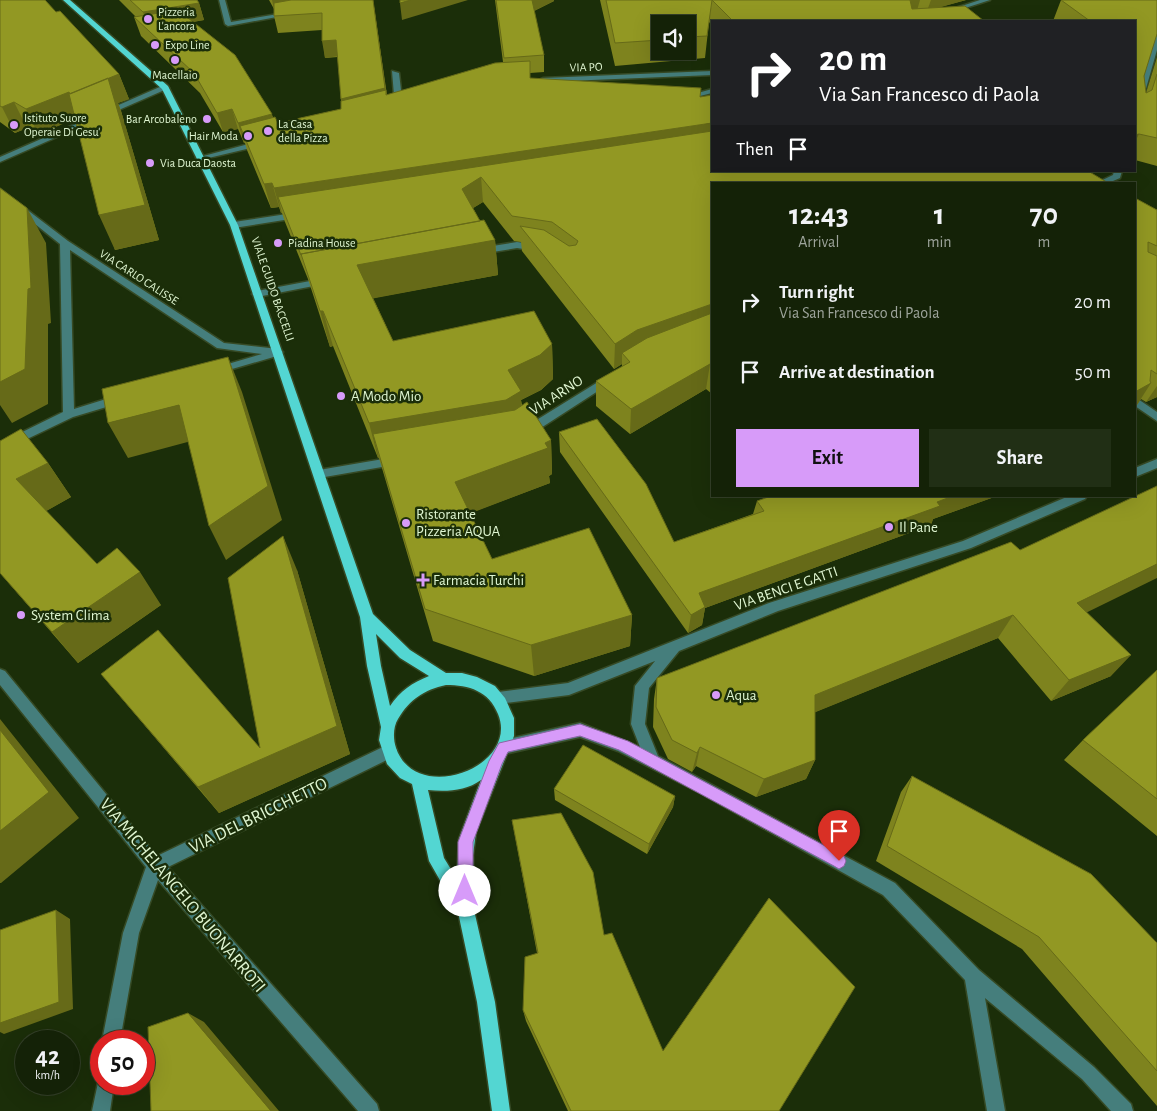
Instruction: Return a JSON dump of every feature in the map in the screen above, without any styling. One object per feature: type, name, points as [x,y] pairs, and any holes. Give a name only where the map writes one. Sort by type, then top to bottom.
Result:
[{"type":"main road","name":"VIALE GUIDO BACCELLI","points":[[66,0],[80,10],[165,88],[234,225],[367,617],[374,666],[388,726]]},
{"type":"main road","points":[[78,0],[80,10]]},
{"type":"main road","name":"VIALE GUIDO BACCELLI","points":[[367,617],[405,654],[443,678]]},
{"type":"main road","name":"VIALE GUIDO BACCELLI","points":[[390,752],[387,739],[388,726],[393,712],[413,690],[427,682],[443,678],[472,680],[485,686],[498,698]]},
{"type":"main road","points":[[498,698],[507,720],[508,734],[466,842],[465,908],[486,1003],[501,1111]]},
{"type":"main road","points":[[390,752],[397,765],[409,777],[420,782],[438,786],[454,785],[478,776],[500,754]]},
{"type":"main road","points":[[420,782],[437,861],[465,908]]},
{"type":"street","points":[[222,0],[228,24],[295,13]]},
{"type":"street","points":[[922,20],[987,0]]},
{"type":"street","points":[[921,13],[929,17]]},
{"type":"street","points":[[1136,110],[1157,38]]},
{"type":"street","points":[[395,72],[398,107]]},
{"type":"street","name":"VIA PO","points":[[563,88],[534,83],[711,73]]},
{"type":"street","points":[[0,160],[165,88]]},
{"type":"street","points":[[679,97],[689,98],[711,91]]},
{"type":"street","points":[[389,109],[408,104]]},
{"type":"street","points":[[200,158],[266,141]]},
{"type":"street","points":[[1102,182],[1116,176],[1118,172]]},
{"type":"street","name":"VIA CARLO CALISSE","points":[[0,192],[65,243],[221,346],[278,352]]},
{"type":"street","points":[[234,225],[312,213]]},
{"type":"street","points":[[65,243],[69,414]]},
{"type":"street","points":[[468,254],[517,244],[549,251]]},
{"type":"street","points":[[257,294],[334,279]]},
{"type":"street","points":[[202,375],[278,352]]},
{"type":"street","name":"VIA ARNO","points":[[514,440],[624,370]]},
{"type":"street","points":[[0,448],[69,414],[126,397]]},
{"type":"street","points":[[1136,403],[1157,417]]},
{"type":"street","points":[[319,474],[406,459]]},
{"type":"street","points":[[1136,473],[1157,463]]},
{"type":"street","name":"VIA BENCI E GATTI","points":[[498,698],[569,689],[774,608],[967,545],[1079,497]]},
{"type":"street","points":[[652,760],[638,724],[642,686],[676,647]]},
{"type":"street","name":"VIA MICHELANGELO BUONARROTI","points":[[0,675],[155,865],[370,1111]]},
{"type":"street","points":[[500,754],[580,730],[624,746],[652,760],[889,889],[973,976],[1088,1073],[1124,1111]]},
{"type":"street","name":"VIA DEL BRICCHETTO","points":[[155,865],[390,752]]},
{"type":"street","points":[[113,1030],[131,933],[155,865]]},
{"type":"street","points":[[973,976],[996,1111]]},
{"type":"street","points":[[101,1111],[103,1095]]},
{"type":"building","points":[[0,0],[45,0],[56,12],[60,11],[119,74],[26,109],[14,102],[2,107],[0,106]]},
{"type":"building","points":[[130,0],[197,0],[199,3],[143,12]]},
{"type":"building","points":[[291,0],[373,0],[385,88],[341,99],[336,40],[322,41],[322,13],[274,16],[274,3]]},
{"type":"building","points":[[400,0],[411,0],[400,3]]},
{"type":"building","points":[[496,0],[532,0],[544,55],[504,58]]},
{"type":"building","points":[[606,0],[712,0],[707,36],[696,37],[696,15],[651,15],[651,41],[615,43]]},
{"type":"building","points":[[712,0],[910,0],[912,9],[965,6],[983,20],[732,20]]},
{"type":"building","points":[[1061,0],[1157,0],[1157,34],[1144,76],[1146,93],[1152,90],[1157,74],[1157,138],[1136,135],[1136,20],[1089,20]]},
{"type":"building","points":[[178,10],[235,55],[272,114],[238,123],[232,109],[217,113],[194,73],[134,17]]},
{"type":"building","points":[[530,61],[530,78],[701,88],[700,97],[711,95],[711,123],[274,188],[272,183],[264,184],[240,126],[275,117],[278,123],[341,109],[341,101],[386,90],[386,95],[495,63]]},
{"type":"building","points":[[108,78],[145,205],[99,215],[69,94]]},
{"type":"building","points":[[711,131],[711,172],[1090,172],[1107,182],[711,182],[711,304],[637,330],[615,344],[520,226],[544,230],[569,246],[576,245],[578,241],[552,222],[512,216],[481,177],[462,189],[480,221],[301,255],[278,197]]},
{"type":"building","points":[[0,188],[27,208],[31,288],[28,289],[25,369],[0,382]]},
{"type":"building","points":[[1136,199],[1157,210],[1157,246],[1148,242],[1148,252],[1157,256],[1157,374],[1151,370],[1151,383],[1136,391]]},
{"type":"building","points":[[484,220],[495,240],[357,265],[393,341],[534,311],[552,344],[540,355],[508,370],[521,391],[506,400],[369,423],[323,311],[320,311],[301,254]]},
{"type":"building","points":[[711,313],[711,365],[631,409],[596,381],[630,362],[622,353],[647,338]]},
{"type":"building","points":[[228,357],[268,486],[209,526],[179,405],[108,423],[102,389]]},
{"type":"building","points":[[527,402],[551,440],[545,443],[548,448],[455,482],[492,559],[589,528],[632,615],[531,645],[425,609],[373,434],[515,410]]},
{"type":"building","points":[[597,419],[646,484],[674,542],[764,511],[757,501],[768,497],[950,497],[937,502],[940,506],[699,593],[705,607],[691,615],[559,432]]},
{"type":"building","points":[[21,429],[48,463],[16,479],[97,564],[117,548],[140,572],[52,632],[0,573],[0,441]]},
{"type":"building","points":[[1157,486],[1157,564],[1077,603],[1131,655],[1069,680],[1013,615],[815,695],[815,760],[764,779],[700,747],[697,753],[672,740],[656,707],[657,678],[1011,542],[1020,550]]},
{"type":"building","points":[[283,536],[337,726],[198,787],[101,674],[158,630],[260,748],[228,578]]},
{"type":"building","points":[[1157,670],[1157,799],[1083,740]]},
{"type":"building","points":[[0,730],[49,792],[0,831]]},
{"type":"building","points":[[583,745],[675,796],[649,844],[554,789]]},
{"type":"building","points":[[912,776],[1091,874],[1157,943],[1157,1071],[1039,937],[887,846]]},
{"type":"building","points":[[561,813],[593,872],[604,935],[612,933],[663,1051],[769,898],[855,987],[779,1111],[571,1111],[523,1010],[525,957],[538,953],[512,820]]},
{"type":"building","points":[[56,910],[59,1002],[0,1023],[0,930]]},
{"type":"building","points":[[188,1013],[271,1111],[151,1111],[150,1095],[155,1095],[155,1030],[148,1030],[148,1027]]},
{"type":"place","name":"Pizzeria L'ancora","points":[[148,19]]},
{"type":"place","name":"Expo Line","points":[[155,45]]},
{"type":"place","name":"Macellaio","points":[[175,60]]},
{"type":"place","name":"Bar Arcobaleno","points":[[207,119]]},
{"type":"place","name":"Istituto Suore Operaie Di Gesu'","points":[[14,125]]},
{"type":"place","name":"La Casa della Pizza","points":[[268,131]]},
{"type":"place","name":"Hair Moda","points":[[248,136]]},
{"type":"place","name":"Via Duca Daosta","points":[[150,163]]},
{"type":"place","name":"Piadina House","points":[[278,243]]},
{"type":"place","name":"A Modo Mio","points":[[341,396]]},
{"type":"place","name":"Ristorante Pizzeria AQUA","points":[[406,523]]},
{"type":"place","name":"Il Pane","points":[[889,527]]},
{"type":"place","name":"Farmacia Turchi","points":[[423,580]]},
{"type":"place","name":"System Clima","points":[[21,615]]},
{"type":"place","name":"Aqua","points":[[716,695]]},
{"type":"route","points":[[465,891],[466,842],[496,761],[504,747],[580,730],[624,746],[839,861]]}]
